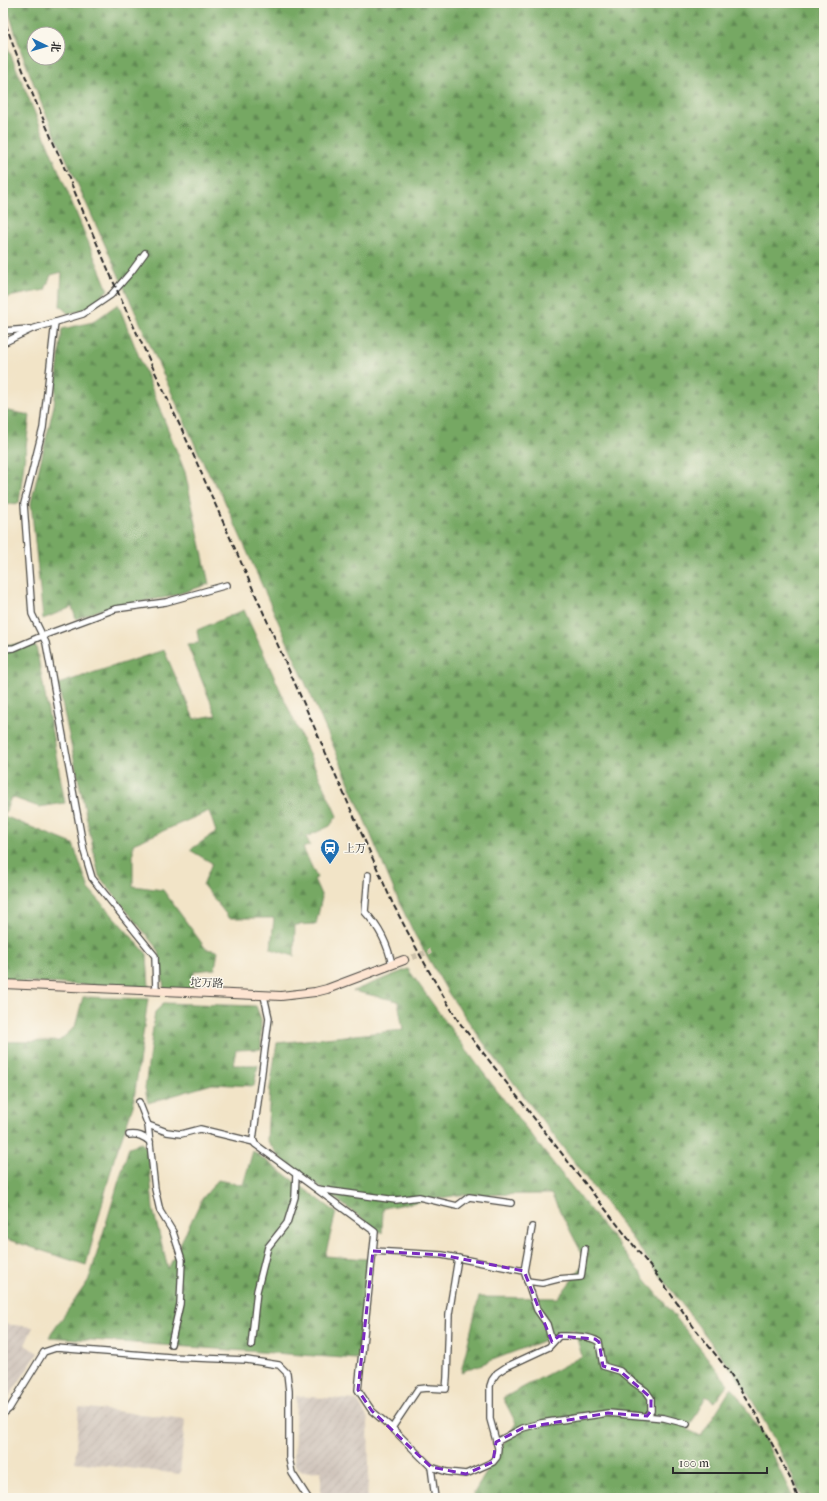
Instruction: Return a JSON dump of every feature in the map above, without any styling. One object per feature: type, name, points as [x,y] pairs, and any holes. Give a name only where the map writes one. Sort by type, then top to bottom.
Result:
[{"type":"main road","name":"坨万路","points":[[3,984],[281,996],[315,992],[404,960]]},
{"type":"street","points":[[3,343],[32,329],[84,314],[111,295],[145,253]]},
{"type":"street","points":[[56,322],[42,428],[24,504],[32,614],[46,643],[84,851],[92,878],[155,956],[156,991]]},
{"type":"street","points":[[3,331],[32,329]]},
{"type":"street","points":[[3,649],[14,648],[115,609],[166,602],[227,586]]},
{"type":"street","points":[[368,875],[365,912],[376,923],[384,938],[390,952],[392,965]]},
{"type":"street","points":[[254,1142],[253,1140],[269,1018],[264,996]]},
{"type":"street","points":[[139,1102],[148,1125],[155,1189],[160,1211],[173,1232],[182,1260],[180,1304],[171,1344]]},
{"type":"street","points":[[148,1125],[167,1132],[182,1134],[200,1130],[254,1142],[375,1232],[358,1390],[372,1411],[392,1428],[431,1468],[447,1472],[466,1474],[494,1462],[497,1457],[498,1448],[490,1419],[490,1386],[492,1380],[496,1373],[549,1346],[559,1336],[595,1339],[600,1342],[603,1366],[620,1371],[646,1391],[652,1398],[651,1411],[647,1416]]},
{"type":"street","points":[[129,1135],[138,1134],[150,1142]]},
{"type":"street","points":[[251,1346],[257,1291],[268,1247],[287,1223],[294,1196],[296,1174]]},
{"type":"street","points":[[317,1189],[396,1200],[419,1197],[457,1206],[469,1197],[511,1203]]},
{"type":"street","points":[[532,1227],[524,1271],[537,1310],[547,1324],[552,1342]]},
{"type":"street","points":[[527,1281],[542,1283],[558,1279],[581,1277],[585,1249]]},
{"type":"street","points":[[373,1251],[442,1255],[524,1271]]},
{"type":"street","points":[[392,1428],[418,1389],[446,1389],[450,1314],[458,1258]]},
{"type":"street","points":[[3,1414],[9,1409],[44,1352],[56,1348],[170,1357],[246,1360],[279,1365],[287,1373],[289,1390],[289,1458],[292,1473],[308,1498]]},
{"type":"street","points":[[496,1442],[523,1428],[608,1414],[664,1418],[687,1424]]},
{"type":"street","points":[[431,1468],[435,1498]]},
{"type":"highlighted area","points":[[373,1251],[442,1255],[524,1271],[552,1342],[559,1336],[595,1339],[599,1342],[603,1366],[620,1371],[651,1398],[651,1411],[647,1416],[608,1413],[523,1428],[496,1442],[493,1462],[466,1474],[431,1467],[372,1411],[358,1390]]},
{"type":"shaded area","points":[[3,1324],[33,1327],[25,1345],[38,1353],[3,1406]]},
{"type":"shaded area","points":[[296,1396],[357,1400],[368,1419],[369,1468],[367,1498],[321,1498],[321,1471],[301,1472],[294,1463]]},
{"type":"shaded area","points":[[79,1407],[185,1419],[180,1474],[75,1462]]},
{"type":"green space","points":[[6,3],[824,3],[824,1498],[802,1498],[773,1436],[738,1378],[488,1049],[449,994],[415,935],[399,902],[336,752],[222,495],[205,467],[42,105],[27,66],[66,66],[66,26],[26,26],[26,64]]},
{"type":"green space","points":[[3,36],[108,290],[88,308],[69,314],[60,306],[62,272],[51,275],[45,290],[3,298]]},
{"type":"green space","points":[[118,304],[185,472],[209,584],[169,597],[108,607],[76,619],[72,607],[43,619],[31,503],[54,405],[62,329],[93,322]]},
{"type":"green space","points":[[3,410],[30,415],[19,503],[3,505]]},
{"type":"green space","points":[[244,610],[337,816],[330,826],[306,837],[310,845],[303,848],[317,878],[314,879],[322,897],[316,924],[295,925],[294,956],[271,949],[274,918],[229,918],[203,885],[212,863],[190,850],[216,832],[209,811],[133,844],[133,886],[163,890],[206,949],[218,951],[215,969],[195,971],[193,976],[193,992],[164,989],[159,951],[99,876],[58,684],[164,650],[194,719],[216,715],[187,644],[199,643],[197,630]]},
{"type":"green space","points":[[3,644],[36,646],[65,803],[39,807],[11,797],[4,816],[73,844],[89,889],[147,954],[149,988],[3,981]]},
{"type":"green space","points":[[408,969],[446,1023],[565,1179],[728,1384],[715,1402],[706,1396],[688,1430],[701,1436],[732,1387],[762,1434],[793,1498],[471,1498],[516,1423],[503,1398],[582,1356],[574,1329],[461,1372],[479,1297],[558,1298],[586,1261],[551,1194],[458,1195],[383,1208],[382,1233],[280,1158],[267,1140],[270,1088],[277,1043],[403,1030],[398,1001],[353,991]]},
{"type":"green space","points":[[83,997],[148,999],[133,1106],[114,1159],[86,1265],[3,1238],[3,1042],[59,1041],[75,1027]]},
{"type":"green space","points":[[164,1003],[256,1006],[261,1019],[261,1049],[236,1050],[233,1065],[258,1065],[254,1086],[212,1084],[148,1103],[145,1088],[155,1012]]},
{"type":"green space","points":[[141,1143],[148,1149],[153,1209],[168,1269],[202,1199],[218,1180],[243,1185],[253,1151],[336,1212],[325,1256],[368,1259],[357,1359],[49,1337],[88,1281],[129,1147]]},
{"type":"tunnel","points":[[404,960],[431,951]]},
{"type":"railway","points":[[3,16],[32,93],[120,297],[188,443],[392,902],[408,933],[459,1022],[663,1283],[693,1326],[730,1373],[759,1419],[791,1480],[798,1498]]},
{"type":"place","name":"上万","points":[[330,865]]}]
